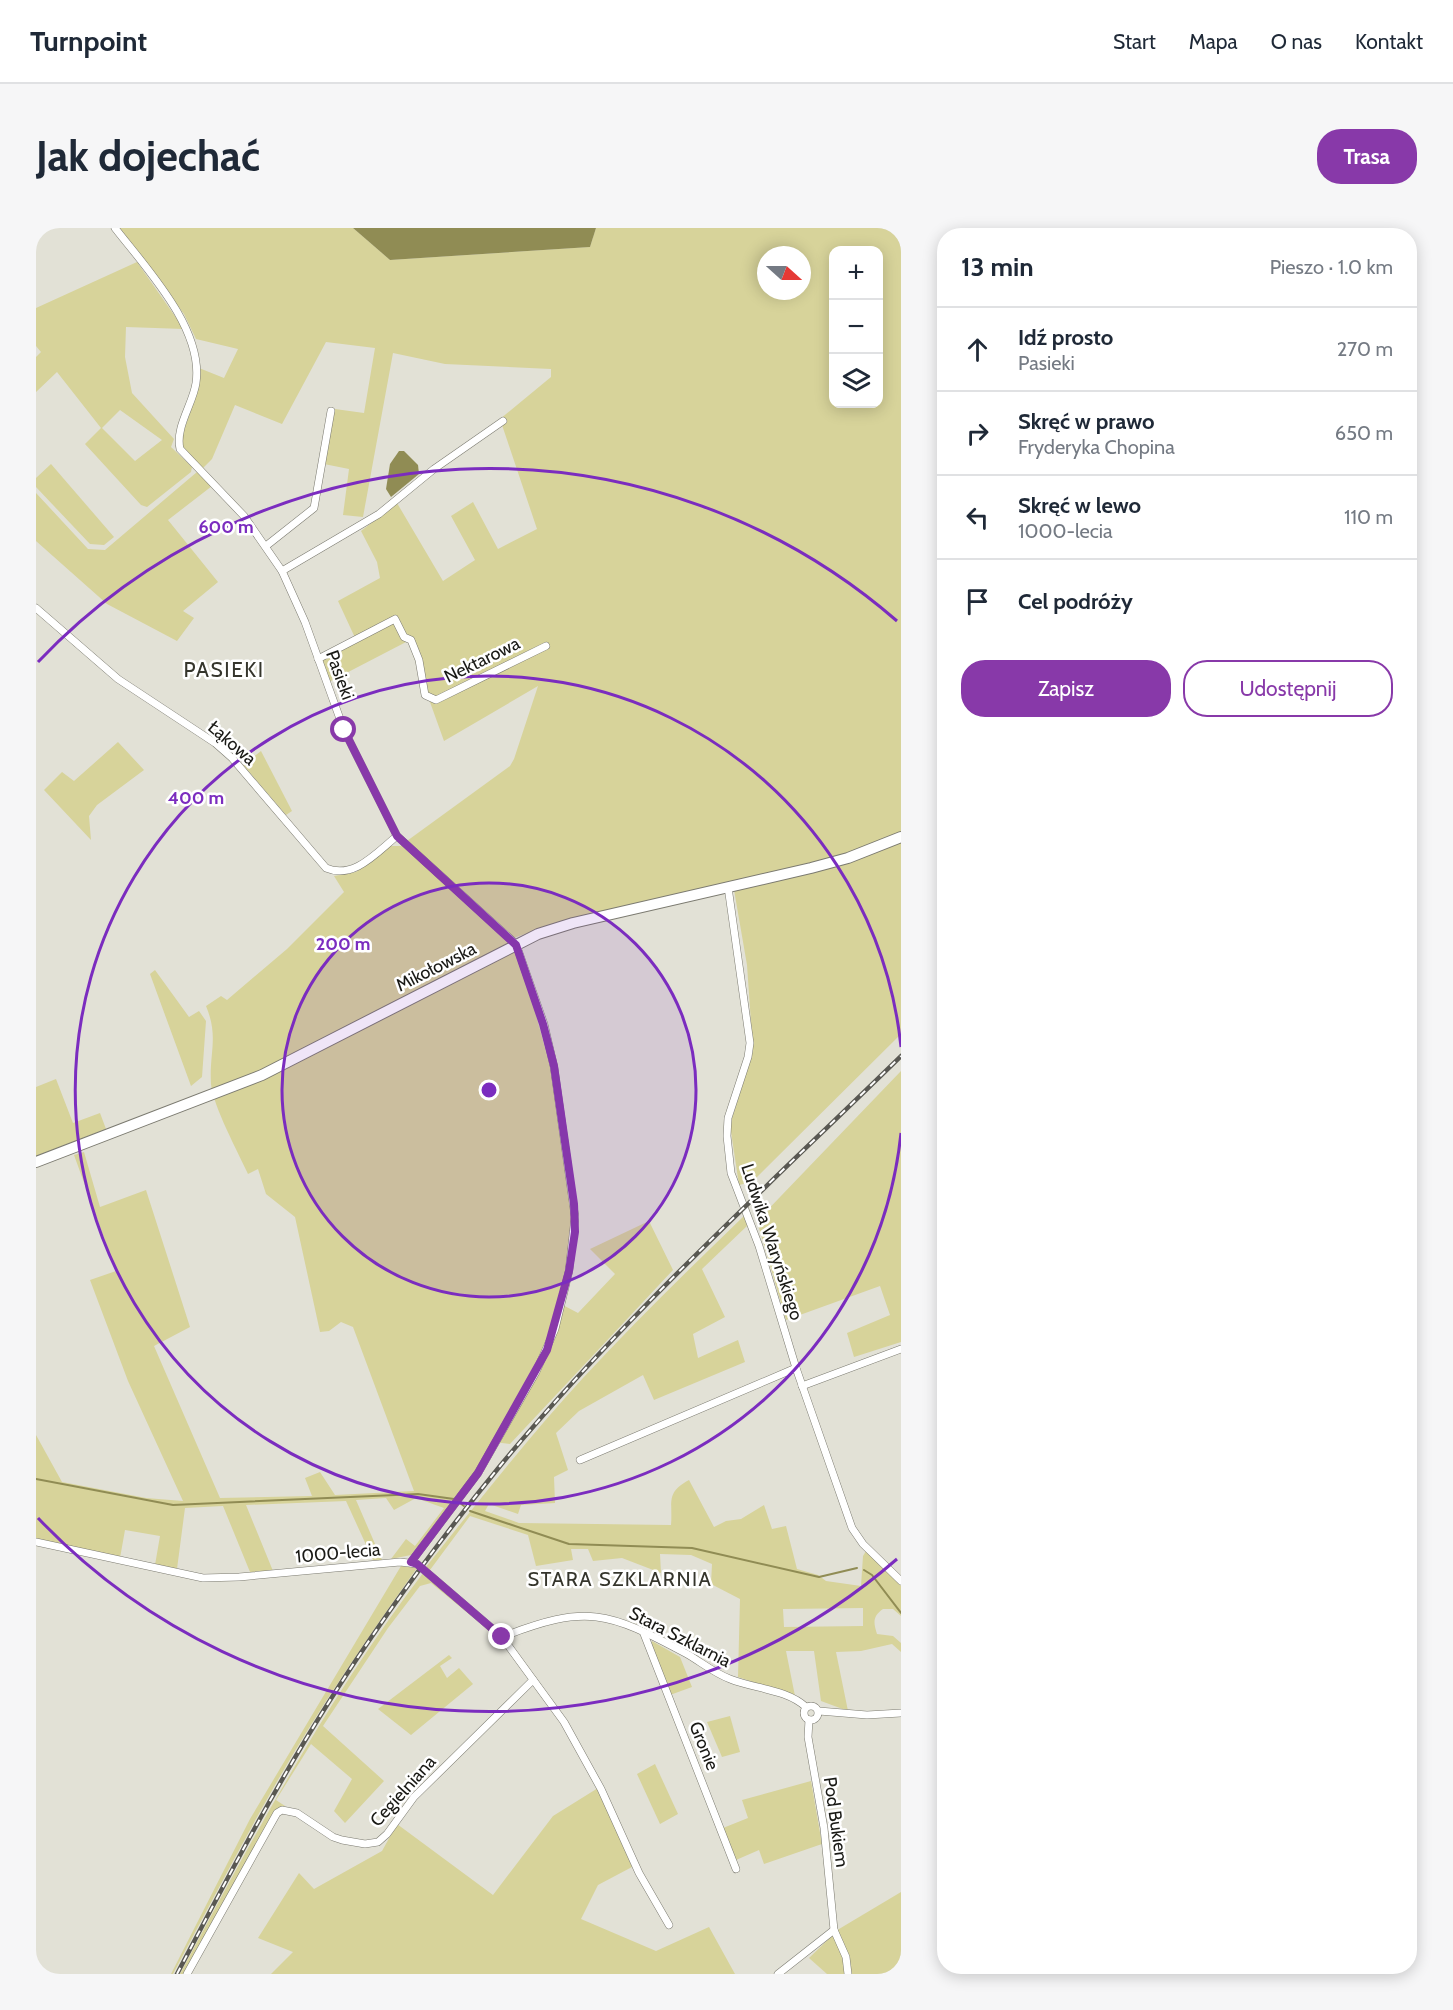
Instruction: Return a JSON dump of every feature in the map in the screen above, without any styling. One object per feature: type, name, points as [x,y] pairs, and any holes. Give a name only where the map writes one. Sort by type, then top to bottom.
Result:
[{"type":"main road","name":"Mikołowska","points":[[36,1162],[262,1075],[516,945],[573,924],[848,858],[901,837]]},
{"type":"street","name":"Pasieki","points":[[115,228],[171,303],[193,345],[197,376],[180,434],[180,448],[229,498],[282,571],[344,730],[397,836],[516,945]]},
{"type":"street","points":[[266,546],[314,508],[331,411]]},
{"type":"street","points":[[282,571],[379,514],[434,469],[503,421]]},
{"type":"street","name":"Łąkowa","points":[[36,608],[118,679],[232,758],[326,868],[343,872],[354,869],[397,836]]},
{"type":"street","name":"Nektarowa","points":[[318,659],[395,619],[404,637],[411,640],[419,660],[424,695],[436,700],[546,646]]},
{"type":"street","name":"Ludwika Waryńskiego","points":[[728,887],[750,1043],[748,1057],[728,1118],[728,1155],[731,1173],[759,1246],[795,1368],[852,1528],[863,1544],[901,1581]]},
{"type":"street","points":[[516,945],[543,1024],[561,1107],[574,1204],[572,1252],[555,1329],[536,1372],[478,1473],[411,1562],[417,1564],[502,1637],[564,1722],[586,1761],[639,1874],[669,1925]]},
{"type":"street","points":[[802,1386],[901,1349]]},
{"type":"street","points":[[580,1460],[795,1368]]},
{"type":"street","name":"1000-lecia","points":[[36,1542],[203,1578],[221,1579],[411,1562]]},
{"type":"street","name":"Stara Szklarnia","points":[[502,1637],[546,1620],[590,1615],[608,1617],[689,1655],[717,1673],[794,1698],[806,1707]]},
{"type":"street","name":"Gronie","points":[[644,1634],[736,1869]]},
{"type":"street","name":"Cegielniana","points":[[187,1974],[277,1813],[282,1810],[297,1813],[333,1837],[342,1840],[364,1844],[378,1842],[387,1834],[420,1791],[532,1680]]},
{"type":"street","points":[[819,1711],[816,1718],[809,1720],[804,1716],[806,1707],[814,1706],[819,1711],[867,1715],[901,1713]]},
{"type":"street","name":"Pod Bukiem","points":[[809,1720],[808,1737],[824,1828],[834,1930],[846,1957],[848,1974]]},
{"type":"street","points":[[778,1974],[834,1930]]},
{"type":"shaded area","points":[[118,228],[353,228],[390,260],[590,247],[596,228],[901,228],[901,1034],[752,1182],[739,1185],[730,1125],[753,1051],[747,965],[733,884],[562,921],[508,940],[523,968],[550,1066],[558,1108],[573,1232],[559,1303],[578,1313],[615,1274],[590,1249],[649,1221],[673,1270],[510,1444],[494,1442],[476,1472],[411,1555],[391,1559],[406,1539],[415,1546],[444,1508],[416,1498],[394,1510],[386,1498],[356,1500],[382,1560],[373,1560],[346,1501],[246,1505],[273,1571],[250,1572],[223,1506],[185,1508],[177,1569],[155,1565],[160,1536],[125,1530],[120,1558],[36,1540],[36,1435],[62,1482],[146,1498],[183,1501],[128,1381],[90,1280],[116,1271],[74,1155],[84,1152],[100,1207],[146,1190],[190,1327],[154,1346],[220,1498],[312,1496],[305,1478],[320,1472],[335,1495],[414,1491],[353,1327],[341,1322],[329,1331],[320,1332],[295,1217],[266,1194],[258,1169],[248,1174],[221,1116],[211,1084],[213,1036],[206,1006],[221,996],[227,1000],[287,949],[344,892],[334,876],[356,872],[390,846],[400,846],[510,766],[538,686],[444,741],[408,641],[329,682],[321,661],[357,642],[338,601],[380,578],[377,562],[361,531],[397,503],[443,581],[475,560],[451,516],[473,502],[498,549],[537,529],[500,419],[551,377],[551,369],[445,364],[393,353],[363,517],[343,515],[349,469],[324,464],[335,409],[364,413],[375,348],[326,342],[282,424],[235,405],[212,459],[202,469],[182,447],[182,436],[198,390],[199,368],[224,378],[238,349],[196,339],[184,314]]},
{"type":"shaded area","points":[[353,228],[596,228],[590,247],[390,260]]},
{"type":"shaded area","points":[[137,262],[184,329],[126,327],[125,357],[132,393],[174,439],[171,447],[192,467],[191,472],[147,507],[141,505],[85,444],[101,428],[57,372],[36,392],[36,357],[41,352],[36,346],[36,308]],"holes":[[[120,410],[162,440],[135,461],[102,428]]]},
{"type":"shaded area","points":[[399,451],[404,451],[418,465],[419,474],[391,497],[386,489],[390,464]]},
{"type":"shaded area","points":[[51,464],[114,537],[104,545],[90,544],[36,487],[36,478]]},
{"type":"shaded area","points":[[197,472],[212,486],[168,520],[218,582],[183,611],[194,618],[177,641],[107,604],[36,541],[36,493],[88,549],[105,550]]},
{"type":"shaded area","points":[[118,742],[144,770],[97,805],[89,816],[91,840],[44,790],[62,772],[74,781]]},
{"type":"shaded area","points":[[261,751],[292,811],[286,815],[243,765]]},
{"type":"shaded area","points":[[155,970],[189,1017],[199,1011],[206,1021],[202,1077],[191,1086],[150,974]]},
{"type":"shaded area","points":[[901,1071],[901,1342],[854,1357],[847,1333],[890,1315],[880,1286],[786,1320],[757,1221]]},
{"type":"shaded area","points":[[56,1079],[73,1123],[100,1113],[106,1129],[36,1156],[36,1087]]},
{"type":"shaded area","points":[[744,1216],[747,1226],[702,1269],[725,1317],[693,1334],[698,1358],[738,1340],[745,1362],[654,1400],[643,1375],[579,1411],[556,1433],[568,1470],[554,1477],[555,1503],[521,1505],[518,1514],[489,1504],[485,1511],[519,1523],[671,1525],[673,1494],[689,1480],[714,1527],[726,1521],[741,1519],[764,1505],[772,1529],[786,1526],[797,1569],[818,1575],[826,1581],[861,1586],[863,1556],[866,1551],[885,1567],[901,1586],[901,1616],[893,1609],[883,1609],[877,1614],[875,1623],[877,1634],[893,1636],[901,1643],[901,1652],[892,1644],[861,1651],[836,1652],[848,1711],[821,1701],[814,1651],[786,1651],[795,1696],[738,1677],[740,1599],[711,1584],[712,1564],[691,1555],[660,1554],[661,1573],[622,1558],[593,1561],[588,1549],[571,1549],[573,1560],[536,1566],[528,1535],[470,1516],[430,1570],[426,1567],[503,1471],[583,1378]],"holes":[[[863,1608],[863,1626],[784,1627],[783,1609]]]},
{"type":"shaded area","points":[[401,1566],[417,1568],[357,1654],[301,1741],[171,1974],[250,1819]]},
{"type":"shaded area","points":[[423,1573],[485,1624],[486,1628],[431,1583],[420,1586],[388,1628],[323,1726],[384,1781],[345,1823],[334,1811],[352,1779],[311,1744],[276,1800],[285,1806],[273,1813],[185,1974],[180,1974],[264,1819],[324,1718],[388,1620]]},
{"type":"shaded area","points":[[652,1641],[680,1657],[692,1687],[670,1695],[651,1644]]},
{"type":"shaded area","points":[[449,1655],[452,1658],[440,1666],[447,1678],[459,1668],[473,1684],[411,1735],[378,1709]]},
{"type":"shaded area","points":[[730,1716],[740,1752],[722,1757],[707,1722]]},
{"type":"shaded area","points":[[655,1764],[678,1814],[660,1824],[637,1774]]},
{"type":"shaded area","points":[[811,1781],[822,1844],[764,1864],[759,1850],[736,1860],[723,1828],[748,1818],[742,1800]]},
{"type":"shaded area","points":[[598,1788],[632,1867],[598,1885],[581,1919],[656,1951],[709,1927],[735,1974],[271,1974],[293,1952],[258,1938],[299,1873],[314,1889],[382,1851],[397,1824],[493,1895],[553,1816]]},
{"type":"shaded area","points":[[901,1892],[901,1974],[827,1974],[809,1958],[839,1929]]},
{"type":"waterway","points":[[36,1479],[173,1505],[418,1494],[454,1499]]},
{"type":"waterway","points":[[460,1503],[464,1506]]},
{"type":"waterway","points":[[470,1511],[569,1544],[692,1548],[819,1577],[857,1568]]},
{"type":"waterway","points":[[864,1570],[872,1575],[901,1613]]},
{"type":"railway","points":[[177,1974],[268,1804],[327,1705],[388,1613],[477,1495],[546,1412],[644,1307],[901,1056]]},
{"type":"district","name":"PASIEKI","points":[[224,669]]},
{"type":"district","name":"STARA SZKLARNIA","points":[[620,1579]]},
{"type":"route","points":[[344,730],[397,836],[516,945],[524,962],[554,1066],[572,1180],[575,1217],[569,1271],[555,1329],[536,1372],[478,1473],[411,1562],[417,1564],[502,1637]]}]
